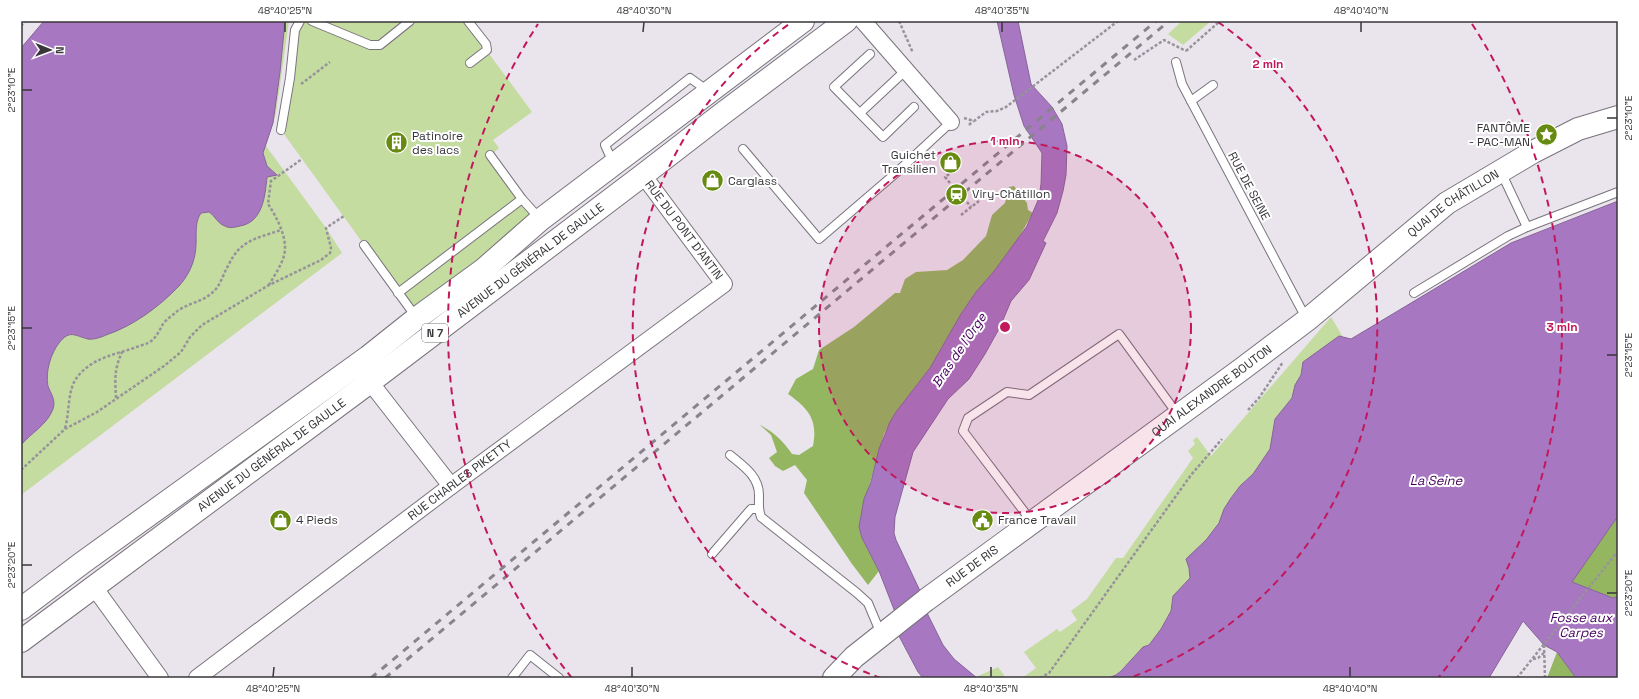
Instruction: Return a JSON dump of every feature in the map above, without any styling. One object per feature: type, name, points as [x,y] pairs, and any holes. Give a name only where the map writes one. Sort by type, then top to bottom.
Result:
[{"type":"main road","name":"N 7","points":[[417,318],[483,270],[540,220],[803,21]]},
{"type":"main road","name":"AVENUE DU GÉNÉRAL DE GAULLE","points":[[21,641],[370,382],[846,21]]},
{"type":"main road","name":"QUAI DE CHÂTILLON","points":[[1307,320],[1447,203],[1501,171],[1578,129],[1618,117]]},
{"type":"main road","name":"AVENUE DU GÉNÉRAL DE GAULLE","points":[[21,609],[82,563],[368,357],[417,318]]},
{"type":"main road","name":"QUAI ALEXANDRE BOUTON","points":[[1116,460],[1307,320]]},
{"type":"main road","name":"RUE DE RIS","points":[[834,678],[854,658],[926,600],[1116,460]]},
{"type":"street","points":[[863,21],[951,122]]},
{"type":"street","name":"RUE DU PONT D'ANTIN","points":[[643,175],[724,284]]},
{"type":"street","name":"RUE CHARLES PIKETTY","points":[[197,678],[451,486],[724,284]]},
{"type":"street","points":[[368,357],[364,377],[370,382],[451,486]]},
{"type":"street","points":[[94,587],[160,678]]},
{"type":"lane","points":[[281,130],[295,30],[300,21]]},
{"type":"lane","points":[[312,21],[358,41],[380,45],[410,21]]},
{"type":"lane","points":[[468,21],[486,44],[487,50],[470,63]]},
{"type":"lane","points":[[870,54],[834,87],[883,137],[914,107]]},
{"type":"lane","name":"RUE DE SEINE","points":[[1176,62],[1182,84],[1307,320]]},
{"type":"lane","points":[[860,113],[906,70]]},
{"type":"lane","points":[[1191,101],[1213,85]]},
{"type":"lane","points":[[743,149],[819,239],[896,173],[951,122]]},
{"type":"lane","points":[[490,155],[522,199],[540,220]]},
{"type":"lane","points":[[1501,171],[1526,227]]},
{"type":"lane","points":[[1414,293],[1508,236],[1526,227],[1618,192]]},
{"type":"lane","points":[[398,293],[522,199]]},
{"type":"lane","points":[[364,245],[417,318]]},
{"type":"lane","points":[[1032,522],[963,431],[968,418],[1007,392],[1029,395],[1119,334],[1178,415]]},
{"type":"lane","points":[[730,455],[754,475],[759,493],[758,508],[761,517],[868,603],[885,633]]},
{"type":"lane","points":[[712,554],[751,509],[758,508]]},
{"type":"lane","points":[[512,678],[530,655],[559,678]]},
{"type":"path","points":[[21,26],[25,21]]},
{"type":"path","points":[[899,21],[914,56]]},
{"type":"path","points":[[969,125],[986,112],[1006,107],[1047,74],[1118,21]]},
{"type":"path","points":[[1176,62],[1186,51],[1220,21]]},
{"type":"path","points":[[1134,60],[1164,40],[1186,51]]},
{"type":"path","points":[[287,95],[330,62]]},
{"type":"path","points":[[951,122],[964,118],[974,121]]},
{"type":"path","points":[[269,286],[282,262],[285,248],[281,230],[275,214],[268,204],[271,181],[302,159]]},
{"type":"path","points":[[950,183],[946,177],[953,171]]},
{"type":"path","points":[[961,215],[979,201]]},
{"type":"path","points":[[967,202],[971,207]]},
{"type":"path","points":[[21,470],[65,428],[97,412],[133,388],[181,352],[190,337],[202,325],[269,286],[321,260],[330,252],[331,248],[326,228],[344,216]]},
{"type":"path","points":[[65,428],[72,384],[77,377],[92,363],[106,356],[123,352],[148,343],[160,331],[164,323],[179,309],[205,299],[214,292],[234,253],[240,246],[281,230]]},
{"type":"path","points":[[116,398],[114,376],[123,352]]},
{"type":"path","points":[[1248,410],[1259,398],[1284,361]]},
{"type":"path","points":[[1040,678],[1049,673],[1191,475],[1222,439]]},
{"type":"path","points":[[1517,678],[1618,551]]},
{"type":"path","points":[[1544,645],[1546,678]]},
{"type":"path","points":[[1533,659],[1538,658],[1545,653]]},
{"type":"green space","points":[[271,21],[289,21],[276,113],[266,146],[326,228],[342,253],[21,495],[21,445],[35,432],[54,399],[48,384],[47,375],[51,357],[58,344],[62,339],[72,334],[90,339],[195,254],[197,219],[201,212],[211,214],[219,221],[259,178]]},
{"type":"green space","points":[[300,21],[468,21],[487,51],[532,112],[493,140],[499,148],[491,155],[540,220],[417,318],[281,130]]},
{"type":"green space","points":[[1182,21],[1211,21],[1183,45],[1168,34]]},
{"type":"green space","points":[[1014,186],[1027,203],[1028,210],[1033,213],[1016,242],[976,292],[961,314],[930,368],[896,412],[884,434],[859,527],[862,538],[879,571],[868,585],[804,493],[807,480],[795,465],[783,471],[775,466],[769,458],[777,452],[771,435],[760,425],[778,438],[792,454],[799,455],[813,446],[813,422],[806,410],[788,394],[796,379],[813,369],[819,350],[854,327],[895,293],[900,293],[905,279],[916,272],[947,270],[963,260],[986,236],[992,215],[1005,203],[1009,187]]},
{"type":"green space","points":[[1331,317],[1343,337],[1339,336],[1303,362],[1301,375],[1295,385],[1292,398],[1275,419],[1270,449],[1253,474],[1240,486],[1231,498],[1224,509],[1219,523],[1198,548],[1189,568],[1190,578],[1172,603],[1171,611],[1161,629],[1149,645],[1116,675],[1108,678],[1022,678],[1036,668],[1024,652],[1057,629],[1060,632],[1077,620],[1071,611],[1087,599],[1116,558],[1123,558],[1193,458],[1188,451],[1195,444],[1193,440],[1197,437],[1211,456]]},
{"type":"green space","points":[[1618,516],[1618,596],[1613,598],[1571,582]]},
{"type":"green space","points":[[1557,652],[1576,678],[1547,678]]},
{"type":"green space","points":[[998,667],[1006,678],[976,677]]},
{"type":"water","points":[[44,21],[285,21],[273,123],[263,153],[267,166],[277,175],[267,177],[264,200],[258,214],[248,224],[231,228],[220,224],[209,212],[201,213],[196,227],[196,249],[193,263],[185,279],[171,294],[145,315],[116,331],[92,339],[73,335],[66,336],[53,352],[49,363],[47,381],[54,400],[53,409],[47,420],[21,445],[21,48]]},
{"type":"water","name":"Bras de l'Orge","points":[[997,21],[1018,21],[1031,84],[1052,107],[1062,124],[1067,146],[1066,175],[1057,213],[1043,241],[1046,243],[1029,280],[1011,301],[1000,327],[969,379],[948,399],[913,452],[895,517],[894,533],[921,593],[928,615],[943,645],[954,659],[977,678],[923,678],[918,672],[899,636],[895,612],[879,571],[862,538],[859,527],[864,499],[871,482],[879,449],[890,422],[930,368],[961,314],[976,292],[995,270],[1027,226],[1039,198],[1042,153],[1024,126],[1014,95]]},
{"type":"water","name":"La Seine","points":[[1618,201],[1618,516],[1572,582],[1613,598],[1618,596],[1618,678],[1576,678],[1557,652],[1544,645],[1523,621],[1489,678],[1108,678],[1121,671],[1143,647],[1149,645],[1161,629],[1171,611],[1173,596],[1190,578],[1186,559],[1206,540],[1219,523],[1224,509],[1231,498],[1240,486],[1253,474],[1270,449],[1275,419],[1292,398],[1295,385],[1301,375],[1303,362],[1339,336],[1351,339],[1511,243]]},
{"type":"railway","points":[[371,678],[1156,21]]},
{"type":"railway","points":[[385,678],[1169,21]]},
{"type":"place","name":"FANTÔME - PAC-MAN","points":[[1546,135]]},
{"type":"place","name":"Patinoire des lacs","points":[[396,143]]},
{"type":"place","name":"Guichet Transilien","points":[[951,162]]},
{"type":"place","name":"Carglass","points":[[713,181]]},
{"type":"place","name":"Viry-Châtillon","points":[[956,194]]},
{"type":"place","name":"4 Pieds","points":[[280,520]]},
{"type":"place","name":"France Travail","points":[[982,520]]},
{"type":"water label","name":"Fosse aux Carpes","points":[[1581,624]]}]
